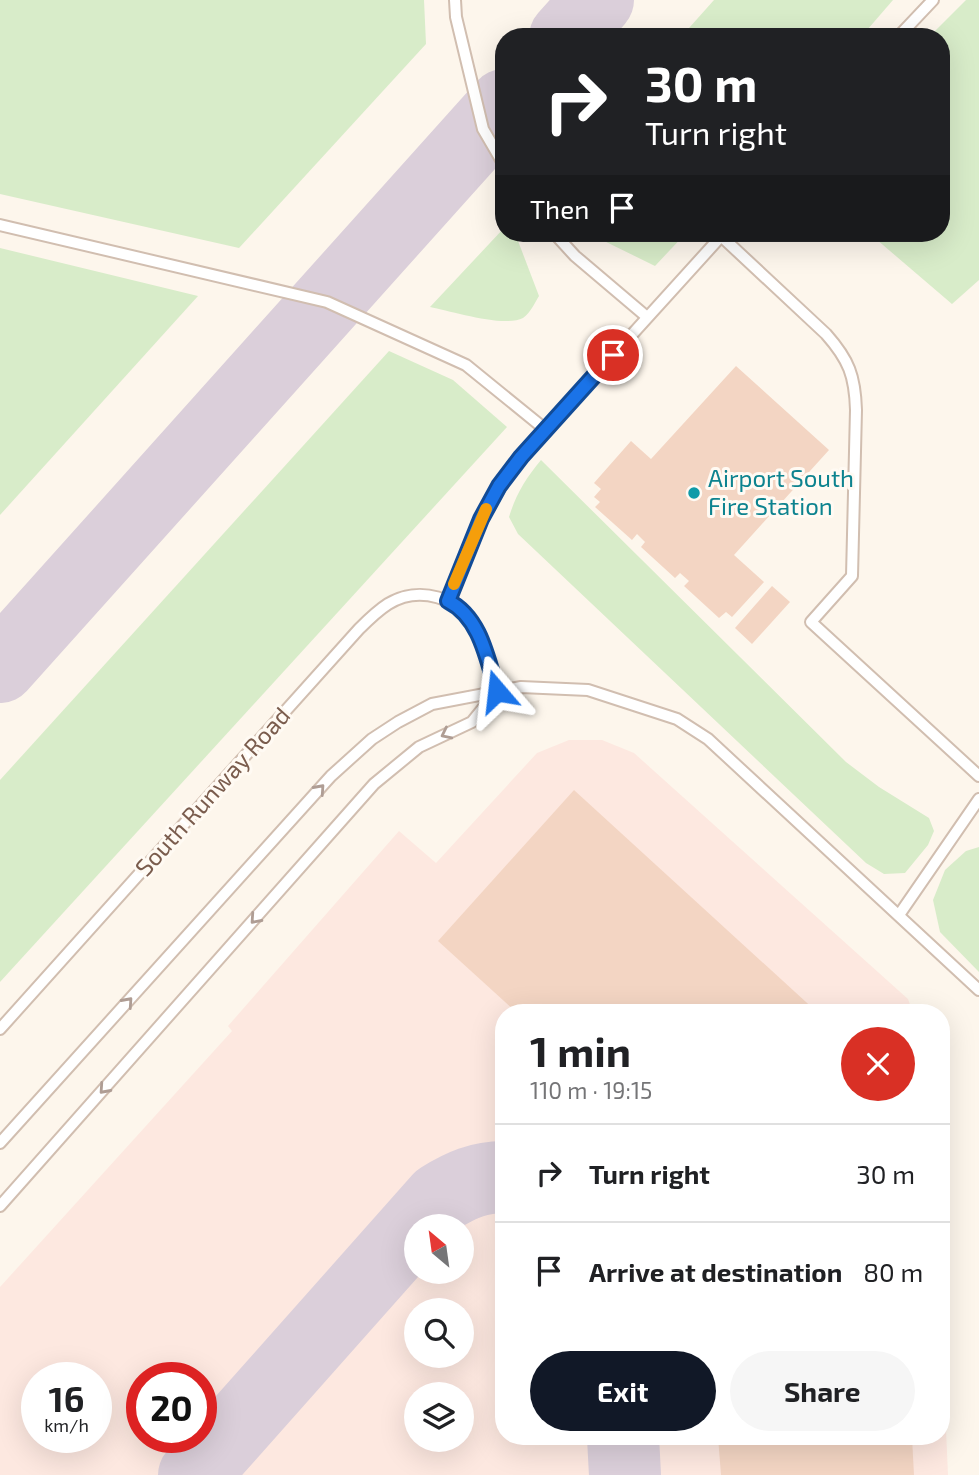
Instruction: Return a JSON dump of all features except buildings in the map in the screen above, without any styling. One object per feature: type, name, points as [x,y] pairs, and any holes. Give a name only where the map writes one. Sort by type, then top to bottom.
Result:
[{"type":"lane","points":[[455,0],[456,16],[483,129],[495,150]]},
{"type":"lane","points":[[907,28],[933,0]]},
{"type":"lane","points":[[0,225],[327,302],[466,365],[546,430]]},
{"type":"lane","points":[[562,242],[646,317]]},
{"type":"lane","points":[[497,691],[476,628],[461,607],[448,601],[481,519],[499,486],[546,430],[715,242]]},
{"type":"lane","points":[[730,242],[827,334],[841,350],[851,369],[856,410],[852,576],[811,622],[979,776]]},
{"type":"lane","name":"South Runway Road","points":[[0,1029],[366,622],[390,603],[404,597],[433,596],[448,601]]},
{"type":"lane","points":[[0,1143],[331,776],[352,757],[398,722],[432,704],[521,687],[588,690],[677,719],[708,739],[979,990]]},
{"type":"lane","points":[[0,1206],[374,784],[419,747],[472,722],[497,691]]},
{"type":"lane","points":[[899,915],[979,799]]},
{"type":"shaded area","points":[[569,740],[602,740],[634,753],[908,999],[910,1004],[495,1004],[495,1445],[947,1445],[948,1475],[0,1475],[0,1287],[232,1031],[228,1026],[399,831],[436,863],[537,753]]},
{"type":"green space","points":[[0,0],[424,0],[426,44],[239,248],[0,194]]},
{"type":"green space","points":[[714,0],[893,0],[869,28],[689,28]]},
{"type":"green space","points":[[966,0],[979,0],[979,280],[952,304],[880,242],[950,242],[950,28],[938,28]]},
{"type":"green space","points":[[495,238],[495,242],[518,242],[539,296],[523,318],[503,321],[477,318],[430,307]]},
{"type":"green space","points":[[606,242],[678,242],[655,266]]},
{"type":"green space","points":[[0,248],[198,296],[0,515]]},
{"type":"green space","points":[[389,351],[453,380],[507,427],[0,982],[0,780]]},
{"type":"green space","points":[[541,460],[846,762],[879,787],[929,818],[934,831],[928,845],[905,873],[884,874],[866,863],[518,534],[509,517],[522,487]]},
{"type":"green space","points":[[979,847],[979,972],[940,932],[933,900],[945,870],[966,851]]},
{"type":"taxiway","points":[[573,28],[598,0]]},
{"type":"taxiway","points":[[0,667],[495,115]]},
{"type":"taxiway","points":[[194,1475],[440,1198],[471,1183],[495,1178]]},
{"type":"taxiway","points":[[623,1445],[625,1475]]},
{"type":"slow traffic","points":[[454,584],[486,509]]},
{"type":"place","name":"Airport South Fire Station","points":[[694,493]]},
{"type":"route","points":[[497,691],[476,628],[461,607],[448,601],[481,519],[499,486],[521,457],[613,355]]}]
